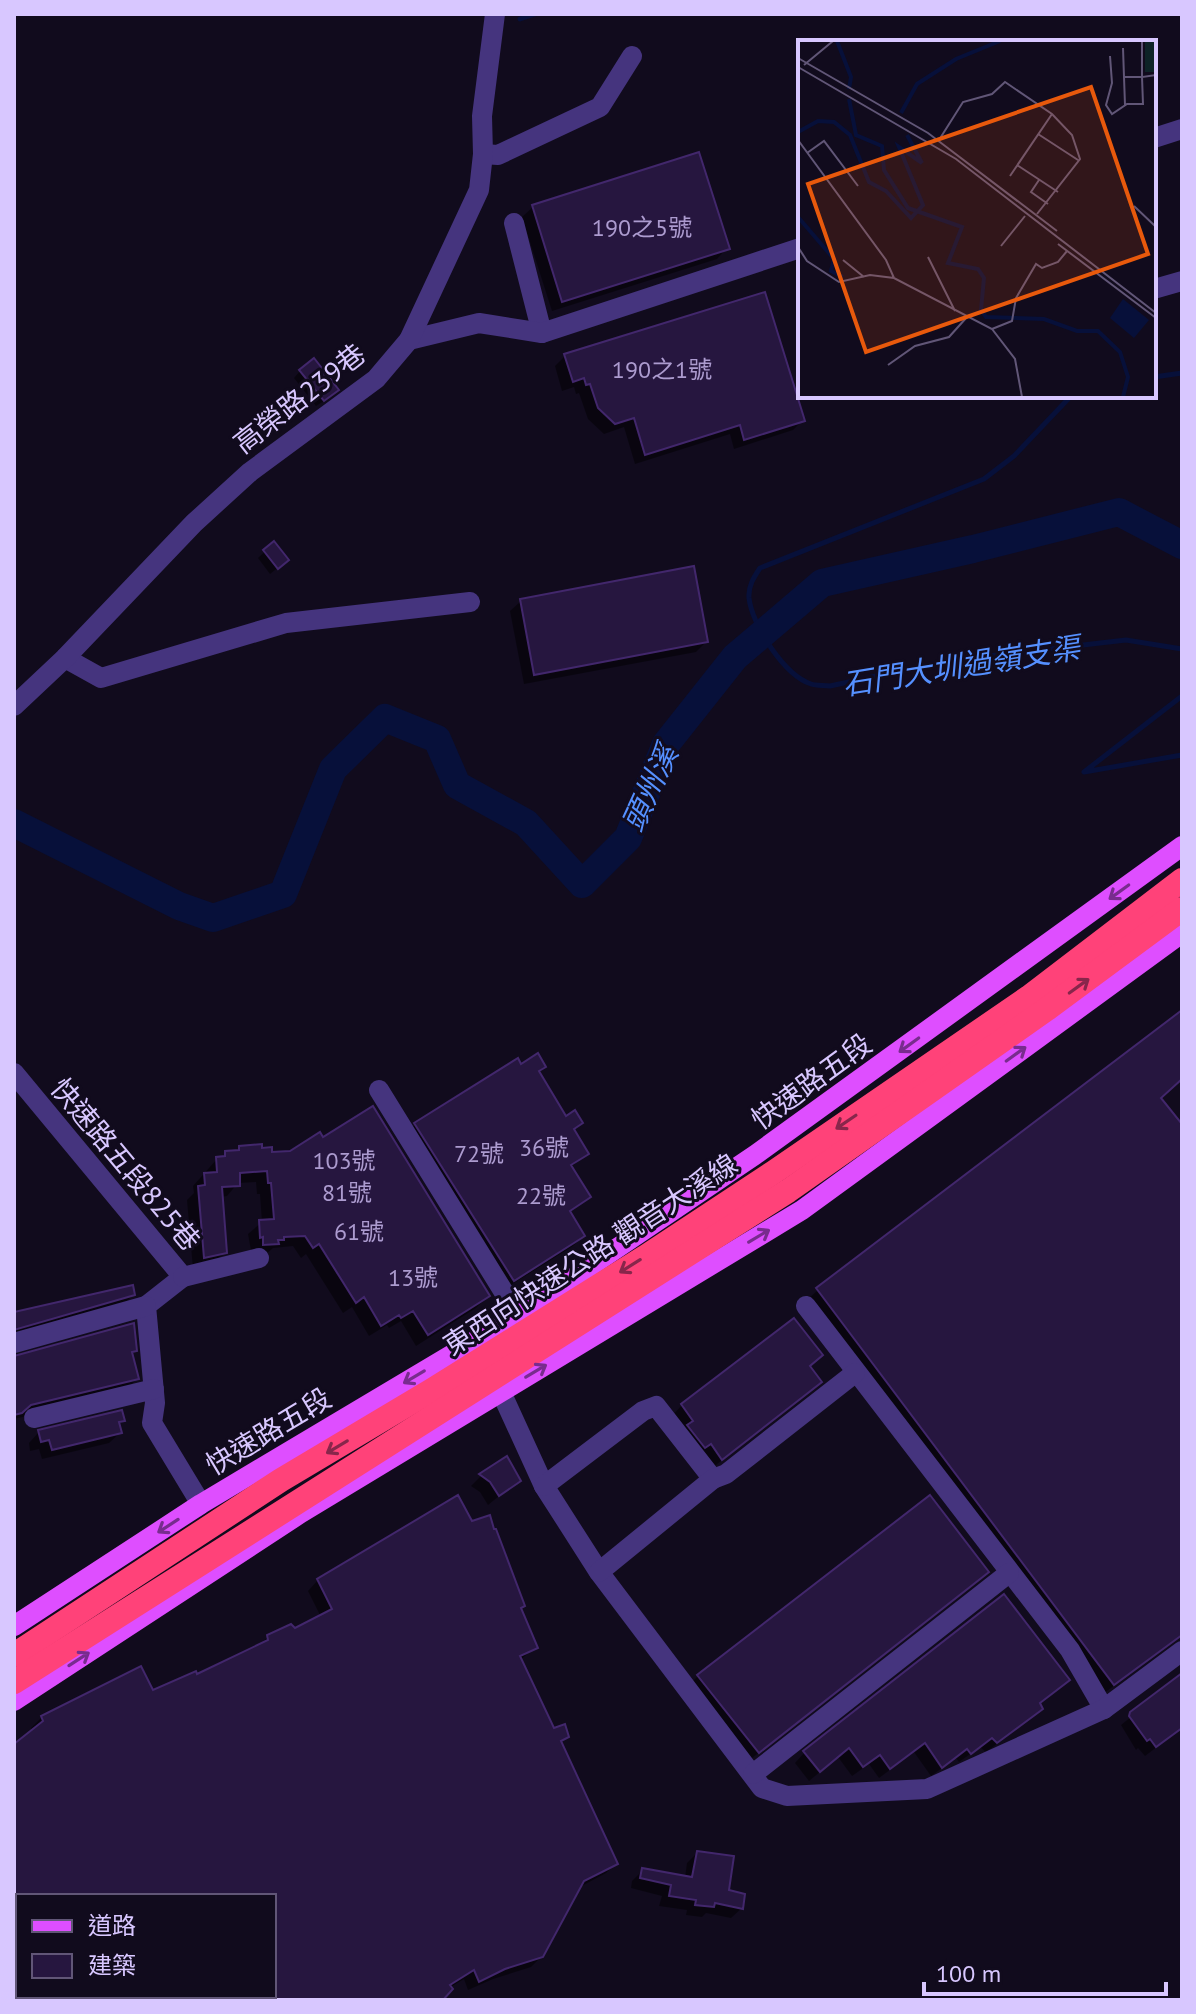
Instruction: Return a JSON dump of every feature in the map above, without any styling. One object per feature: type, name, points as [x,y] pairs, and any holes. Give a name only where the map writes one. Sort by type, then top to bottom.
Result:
[{"type":"highway","name":"東西向快速公路 觀音大溪線","points":[[14,1655],[281,1480],[645,1257],[774,1172],[1029,997],[1182,880]]},
{"type":"highway","name":"東西向快速公路 觀音大溪線","points":[[14,1682],[788,1191],[1047,1009],[1182,909]]},
{"type":"main road","name":"快速路五段","points":[[14,1626],[201,1504],[518,1315],[755,1155],[1182,846]]},
{"type":"main road","points":[[14,1701],[301,1513],[802,1210],[1182,933]]},
{"type":"street","name":"高榮路239巷","points":[[14,706],[65,658],[194,523],[250,472],[376,379],[409,340],[479,190],[483,154],[482,116],[495,14]]},
{"type":"street","points":[[483,154],[498,155],[600,107],[632,56]]},
{"type":"street","points":[[1156,137],[1182,129]]},
{"type":"street","points":[[514,223],[542,333]]},
{"type":"street","points":[[409,340],[479,323],[542,333],[798,249]]},
{"type":"street","points":[[1156,288],[1182,281]]},
{"type":"street","points":[[65,658],[101,678],[286,623],[470,602]]},
{"type":"street","name":"快速路五段825巷","points":[[14,1073],[183,1277],[146,1306]]},
{"type":"street","points":[[379,1090],[518,1315]]},
{"type":"street","points":[[183,1277],[259,1258]]},
{"type":"street","points":[[14,1343],[146,1306],[154,1389],[152,1423],[201,1504]]},
{"type":"street","points":[[806,1306],[1070,1650],[1104,1709]]},
{"type":"street","points":[[599,1572],[713,1479],[726,1474],[855,1373]]},
{"type":"street","points":[[34,1418],[154,1389]]},
{"type":"street","points":[[501,1392],[544,1486],[599,1572],[762,1788],[787,1796],[927,1789],[1104,1709],[1182,1651]]},
{"type":"street","points":[[544,1486],[643,1411],[656,1406],[713,1479]]},
{"type":"street","points":[[753,1774],[1009,1573]]},
{"type":"building","points":[[699,152],[730,249],[562,302],[532,205]]},
{"type":"building","points":[[765,292],[805,421],[744,440],[740,425],[645,455],[634,418],[615,424],[598,408],[590,384],[586,385],[584,378],[573,382],[564,354]]},
{"type":"building","points":[[314,358],[339,390],[324,401],[299,370]]},
{"type":"building","points":[[274,541],[289,560],[278,569],[263,550]]},
{"type":"building","points":[[694,566],[708,642],[534,675],[520,599]]},
{"type":"building","points":[[1182,1010],[1182,1079],[1161,1098],[1182,1124],[1182,1635],[1114,1685],[816,1288]]},
{"type":"building","points":[[538,1053],[546,1067],[539,1071],[566,1116],[575,1110],[583,1123],[574,1129],[589,1154],[571,1165],[591,1197],[570,1211],[585,1236],[514,1281],[414,1123],[518,1058],[521,1064]]},
{"type":"building","points":[[373,1106],[490,1296],[428,1335],[413,1311],[381,1326],[364,1297],[356,1303],[319,1244],[313,1248],[305,1236],[284,1237],[284,1240],[278,1240],[279,1244],[263,1245],[259,1220],[274,1219],[267,1171],[240,1173],[240,1186],[222,1187],[227,1253],[204,1258],[198,1186],[205,1185],[204,1173],[217,1172],[216,1157],[225,1156],[225,1151],[239,1150],[239,1146],[262,1144],[262,1148],[272,1147],[272,1152],[290,1151],[320,1132],[323,1137]]},
{"type":"building","points":[[133,1285],[135,1295],[14,1330],[14,1312]]},
{"type":"building","points":[[794,1318],[823,1355],[810,1366],[822,1382],[722,1460],[711,1444],[705,1448],[687,1425],[693,1421],[681,1404]]},
{"type":"building","points":[[134,1323],[137,1351],[132,1352],[139,1379],[31,1405],[14,1415],[14,1356]]},
{"type":"building","points":[[122,1410],[125,1421],[119,1422],[122,1433],[52,1450],[49,1440],[41,1442],[38,1430]]},
{"type":"building","points":[[507,1456],[521,1481],[499,1496],[490,1482],[479,1474]]},
{"type":"building","points":[[458,1495],[472,1521],[490,1515],[525,1606],[521,1608],[538,1648],[520,1656],[554,1728],[565,1724],[569,1737],[561,1741],[618,1864],[584,1881],[543,1957],[505,1969],[479,1982],[474,1970],[450,1985],[453,1989],[443,2000],[274,2000],[276,1894],[14,1896],[14,1744],[43,1721],[41,1716],[141,1666],[153,1690],[196,1671],[197,1674],[268,1640],[267,1635],[291,1624],[295,1628],[332,1609],[317,1579]]},
{"type":"building","points":[[930,1495],[989,1572],[759,1753],[697,1675]]},
{"type":"building","points":[[1004,1594],[1070,1680],[1040,1703],[1043,1709],[997,1743],[992,1738],[971,1754],[967,1749],[942,1768],[925,1743],[890,1769],[880,1755],[863,1767],[849,1748],[820,1772],[803,1751]]},
{"type":"building","points":[[1182,1673],[1182,1728],[1156,1747],[1150,1739],[1147,1741],[1129,1716],[1130,1712]]},
{"type":"building","points":[[697,1851],[734,1856],[729,1890],[745,1894],[743,1909],[715,1903],[714,1907],[695,1905],[696,1900],[669,1896],[671,1885],[640,1878],[642,1868],[692,1877]]},
{"type":"waterway","points":[[520,19],[535,14]]},
{"type":"waterway","name":"石門大圳過嶺支渠","points":[[1156,377],[1182,373]]},
{"type":"waterway","name":"石門大圳過嶺支渠","points":[[1069,398],[1014,456],[984,479],[760,568],[749,594],[756,622],[771,648],[790,671],[811,684],[830,686],[946,661],[1126,640],[1182,649]]},
{"type":"waterway","name":"頭州溪","points":[[14,823],[179,906],[213,918],[283,894],[333,769],[385,718],[437,739],[457,785],[526,823],[582,884],[628,838],[666,744],[735,657],[822,583],[1119,512],[1182,545]]},
{"type":"waterway","name":"石門大圳過嶺支渠","points":[[1182,696],[1084,772],[1182,755]]}]
